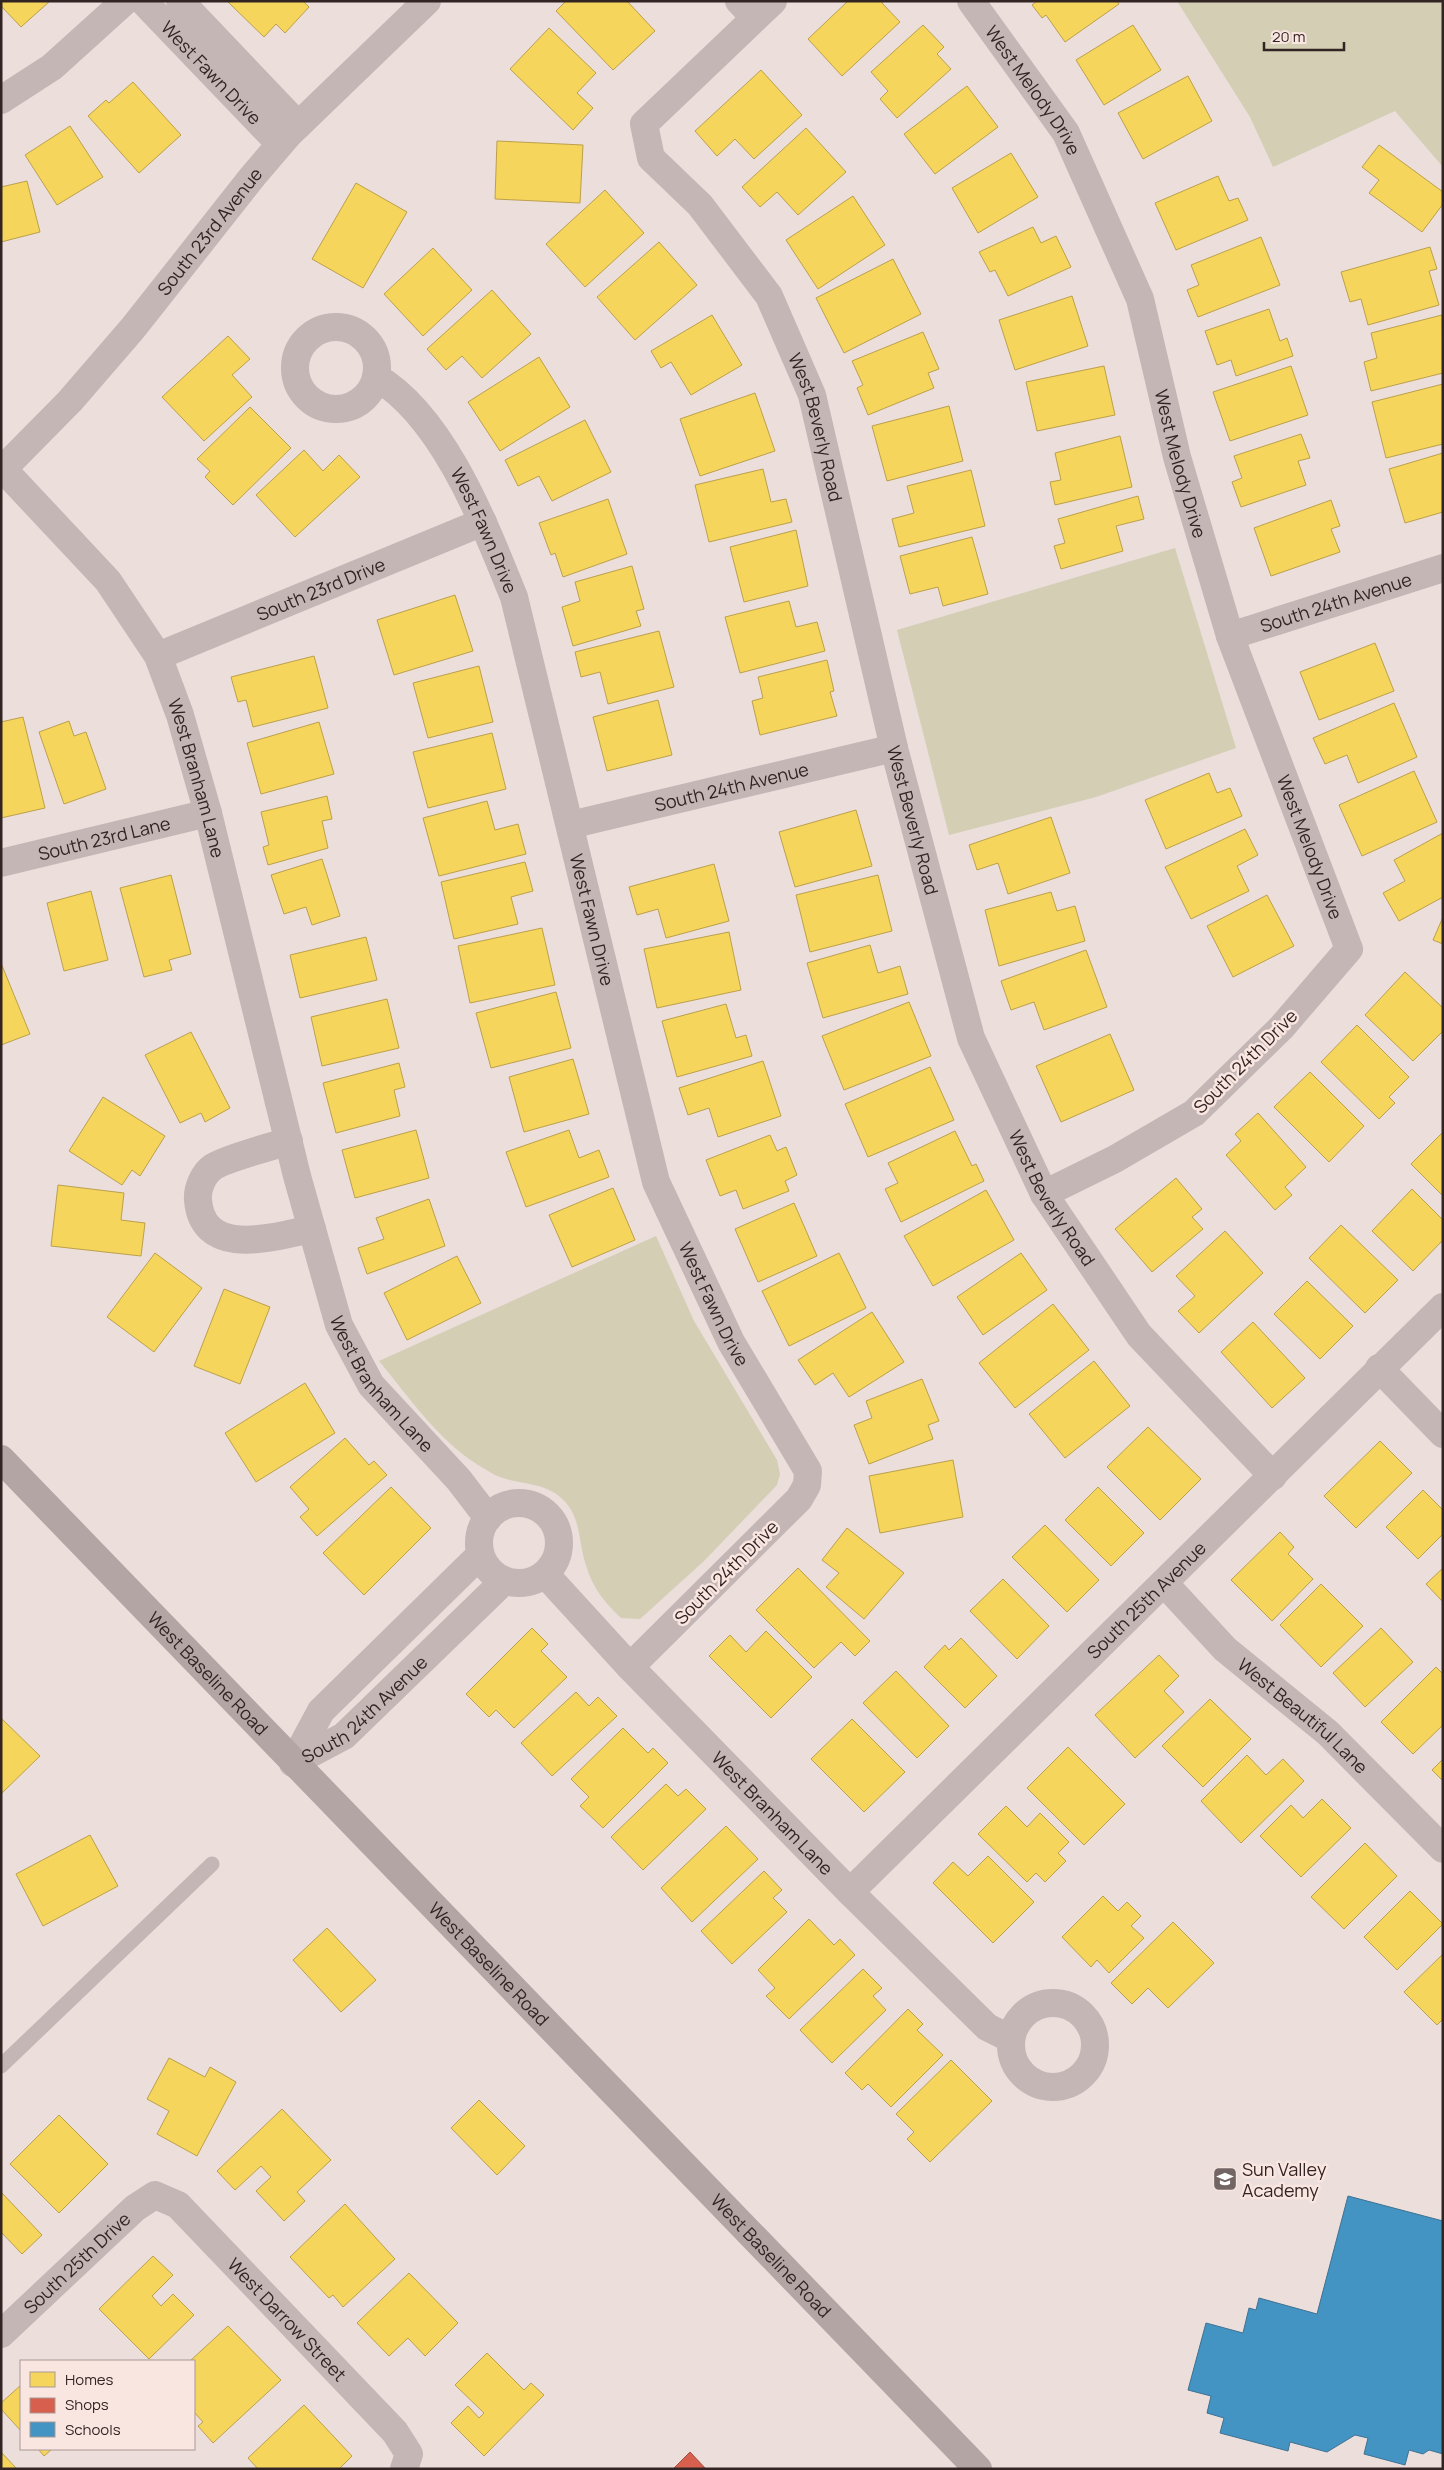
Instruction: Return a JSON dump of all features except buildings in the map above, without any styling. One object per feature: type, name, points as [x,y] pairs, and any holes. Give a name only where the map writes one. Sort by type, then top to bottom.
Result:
[{"type":"main road","name":"West Baseline Road","points":[[1,1459],[978,2469]]},
{"type":"street","points":[[1,100],[52,67],[125,1]]},
{"type":"street","name":"West Fawn Drive","points":[[143,1],[213,55],[289,134]]},
{"type":"street","name":"West Fawn Drive","points":[[180,1],[213,55]]},
{"type":"street","name":"South 23rd Avenue","points":[[2,470],[70,401],[133,328],[289,134],[428,1]]},
{"type":"street","name":"West Melody Drive","points":[[971,1],[1066,134],[1140,299],[1177,457],[1230,636],[1349,949]]},
{"type":"street","name":"West Beverly Road","points":[[756,7],[644,124],[651,158],[700,205],[768,296],[812,395],[894,748],[971,1038],[1044,1194],[1139,1335],[1273,1476]]},
{"type":"street","name":"West Fawn Drive","points":[[376,377],[388,384],[419,414],[443,448],[483,522],[514,597],[656,1182],[730,1342],[808,1471]]},
{"type":"street","name":"West Branham Lane","points":[[2,470],[108,581],[158,656],[180,715],[208,813],[288,1141],[339,1324],[371,1386],[459,1480],[488,1518]]},
{"type":"street","name":"South 23rd Drive","points":[[158,656],[483,522]]},
{"type":"street","name":"South 24th Avenue","points":[[1230,636],[1443,568]]},
{"type":"street","name":"South 24th Avenue","points":[[570,825],[894,748]]},
{"type":"street","name":"South 23rd Lane","points":[[1,863],[208,813]]},
{"type":"street","name":"South 24th Drive","points":[[1044,1194],[1115,1159],[1194,1113],[1281,1028],[1349,949]]},
{"type":"street","points":[[288,1141],[213,1167],[202,1180],[198,1197],[199,1212],[220,1236],[236,1240],[257,1240],[312,1229]]},
{"type":"street","name":"South 25th Avenue","points":[[850,1892],[1165,1584],[1379,1368],[1443,1307]]},
{"type":"street","points":[[1379,1368],[1443,1434]]},
{"type":"street","name":"South 24th Drive","points":[[630,1666],[799,1499],[807,1485],[808,1471]]},
{"type":"street","points":[[524,1503],[536,1507],[548,1515],[556,1526],[559,1539],[556,1559],[545,1574],[525,1584],[504,1581],[490,1571],[480,1555],[479,1542],[481,1529],[488,1518],[497,1509],[510,1504],[524,1503]]},
{"type":"street","name":"South 24th Avenue","points":[[293,1763],[321,1712],[480,1555]]},
{"type":"street","name":"West Branham Lane","points":[[545,1574],[630,1666],[850,1892],[987,2027],[1011,2039]]},
{"type":"street","name":"South 24th Avenue","points":[[293,1763],[344,1736],[504,1581]]},
{"type":"street","name":"West Beautiful Lane","points":[[1165,1584],[1225,1649],[1328,1733],[1443,1849]]},
{"type":"street","name":"South 25th Drive","points":[[1,2334],[135,2208],[155,2195]]},
{"type":"street","name":"West Darrow Street","points":[[155,2195],[178,2206],[395,2432],[406,2461]]},
{"type":"lane","points":[[1,2066],[212,1864]]},
{"type":"shaded area","points":[[1177,1],[1443,1],[1443,167],[1395,111],[1273,167],[1250,117]]},
{"type":"shaded area","points":[[1175,548],[1236,748],[1096,797],[949,835],[897,630]]},
{"type":"shaded area","points":[[656,1236],[694,1321],[777,1460],[780,1474],[777,1485],[704,1561],[640,1619],[621,1618],[595,1587],[584,1557],[575,1518],[567,1504],[551,1491],[495,1475],[463,1455],[437,1431],[379,1361]]},
{"type":"place","name":"Sun Valley Academy","points":[[1225,2179]]}]
